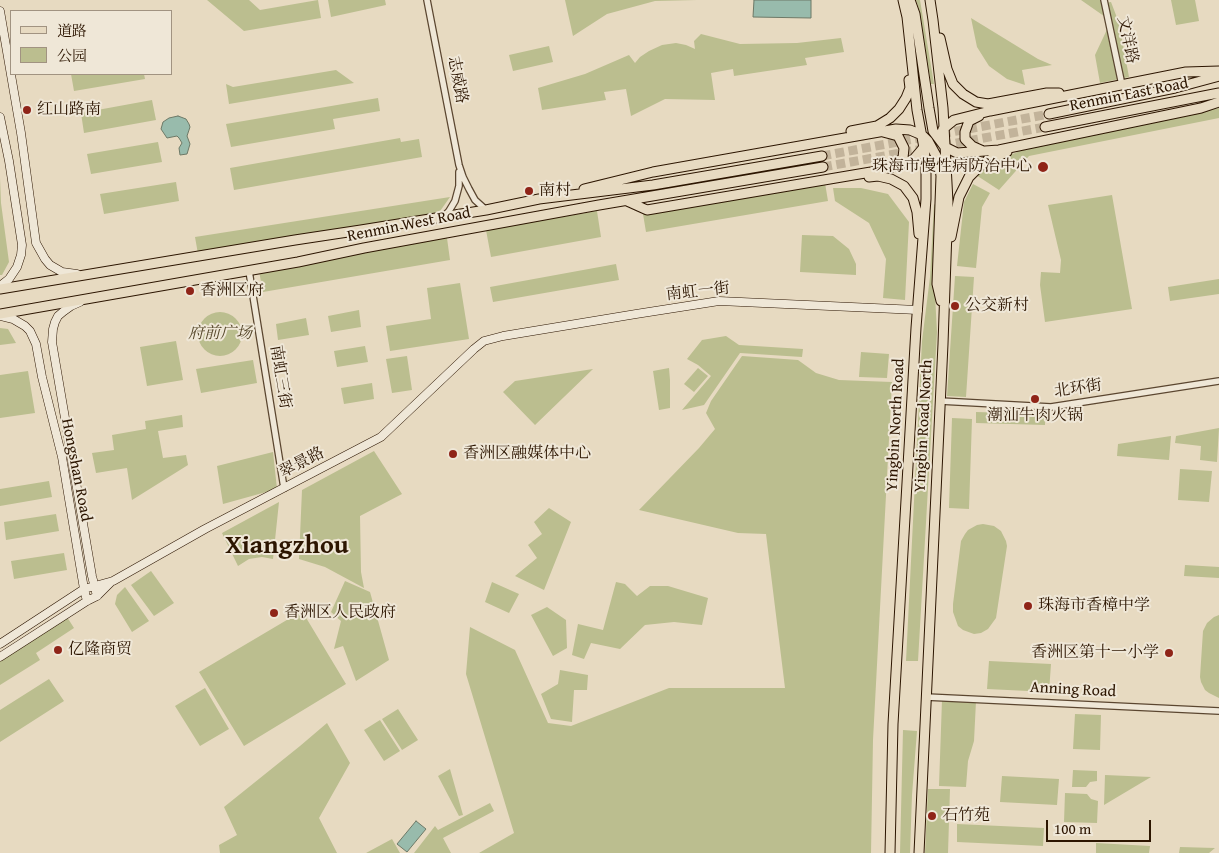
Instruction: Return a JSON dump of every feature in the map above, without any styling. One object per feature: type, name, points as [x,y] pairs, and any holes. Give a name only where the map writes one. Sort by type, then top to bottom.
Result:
[{"type":"main road","points":[[903,0],[918,110],[927,143],[939,161],[941,176],[937,284],[944,314]]},
{"type":"main road","points":[[910,0],[915,14],[933,131],[944,147],[957,153],[999,150],[1201,108],[1219,102]]},
{"type":"main road","points":[[931,0],[947,69],[953,84],[963,94],[976,102],[988,104],[1047,93],[1077,94]]},
{"type":"main road","name":"Yingbin Road North","points":[[918,853],[948,202],[943,108],[931,0]]},
{"type":"main road","points":[[0,11],[10,69]]},
{"type":"main road","points":[[768,152],[816,138],[877,126],[890,118],[903,104],[910,88],[906,17]]},
{"type":"main road","points":[[927,143],[938,140],[944,129],[954,120],[990,111],[1186,72],[1219,71]]},
{"type":"main road","points":[[11,75],[36,243],[45,259],[56,269],[70,274],[89,274]]},
{"type":"main road","name":"Renmin East Road","points":[[1049,114],[1176,88],[1219,76]]},
{"type":"main road","name":"Renmin East Road","points":[[1045,126],[1219,93]]},
{"type":"main road","points":[[626,201],[647,210],[892,167],[913,160],[927,143],[943,108]]},
{"type":"main road","points":[[984,151],[972,146],[965,140],[964,132],[969,121],[990,111]]},
{"type":"main road","points":[[0,117],[22,245],[17,268],[0,287]]},
{"type":"main road","points":[[539,199],[653,172],[896,129],[910,130],[927,143]]},
{"type":"main road","points":[[882,132],[898,136],[904,148],[903,158],[892,167]]},
{"type":"main road","points":[[947,251],[959,197],[969,177],[983,163],[1042,141]]},
{"type":"main road","name":"Yingbin North Road","points":[[890,853],[893,724],[926,199],[927,143]]},
{"type":"main road","name":"Renmin West Road","points":[[0,287],[486,210],[539,199],[653,185],[822,156]]},
{"type":"main road","name":"Renmin West Road","points":[[0,315],[298,262],[364,248],[823,167]]},
{"type":"main road","points":[[824,180],[878,176],[891,179],[904,186],[914,198],[917,212],[921,270]]},
{"type":"main road","name":"Hongshan Road","points":[[92,299],[71,306],[58,316],[53,329],[52,342],[97,596]]},
{"type":"main road","name":"南虹一街","points":[[484,342],[499,337],[719,301],[918,310]]},
{"type":"main road","name":"Hongshan Road","points":[[0,315],[13,319],[25,326],[30,331],[36,344],[42,377],[62,457],[87,601]]},
{"type":"main road","name":"翠景路","points":[[0,657],[97,596],[113,581],[205,529],[382,437],[474,349],[484,342]]},
{"type":"main road","name":"翠景路","points":[[0,644],[84,589],[113,581]]},
{"type":"street","name":"志威路","points":[[427,0],[459,165],[471,194],[486,210]]},
{"type":"street","name":"文洋路","points":[[1104,0],[1122,85]]},
{"type":"street","name":"志威路","points":[[444,216],[452,207],[457,194],[459,165]]},
{"type":"street","name":"南虹三街","points":[[249,271],[284,488]]},
{"type":"street","name":"北环街","points":[[940,401],[1051,407],[1219,381]]},
{"type":"street","name":"Anning Road","points":[[926,697],[1219,711]]},
{"type":"green space","points":[[207,0],[249,0],[260,10],[318,0],[321,18],[244,31]]},
{"type":"green space","points":[[328,0],[385,0],[386,5],[331,17]]},
{"type":"green space","points":[[565,0],[697,0],[655,1],[607,14],[573,36]]},
{"type":"green space","points":[[916,0],[920,0],[934,84],[931,84]]},
{"type":"green space","points":[[1081,0],[1104,0],[1105,3],[1111,2],[1119,23],[1129,77],[1100,83],[1095,55],[1111,21]]},
{"type":"green space","points":[[1171,0],[1195,0],[1199,21],[1176,25]]},
{"type":"green space","points":[[971,18],[1038,59],[1052,65],[1022,70],[1025,85],[1007,79],[989,66],[977,47]]},
{"type":"green space","points":[[701,34],[740,44],[797,43],[841,38],[844,52],[805,58],[807,65],[734,76],[733,69],[711,73],[715,100],[665,99],[631,116],[626,89],[604,92],[606,100],[542,110],[538,88],[585,74],[629,55],[635,63],[649,51],[662,45],[676,43],[695,49],[694,41]]},
{"type":"green space","points":[[549,46],[553,62],[513,71],[509,55]]},
{"type":"green space","points":[[336,70],[354,83],[229,104],[226,84],[233,87]]},
{"type":"green space","points":[[71,75],[144,75],[145,79],[74,91]]},
{"type":"green space","points":[[378,98],[380,111],[333,119],[335,129],[231,147],[226,124]]},
{"type":"green space","points":[[152,100],[156,120],[84,133],[81,113]]},
{"type":"green space","points":[[1219,108],[1219,118],[1029,156],[999,190],[976,175],[996,161],[1027,148]]},
{"type":"green space","points":[[400,138],[401,142],[419,139],[422,157],[234,190],[230,168]]},
{"type":"green space","points":[[158,142],[162,162],[91,174],[87,154]]},
{"type":"green space","points":[[0,178],[1,203],[9,262],[2,275],[0,275]]},
{"type":"green space","points":[[176,182],[179,201],[104,214],[100,194]]},
{"type":"green space","points":[[825,183],[828,201],[646,232],[643,214]]},
{"type":"green space","points":[[973,184],[990,193],[982,207],[976,268],[957,266],[964,202]]},
{"type":"green space","points":[[833,188],[861,188],[888,194],[909,222],[905,300],[883,298],[886,259],[869,223],[835,201]]},
{"type":"green space","points":[[1112,195],[1132,309],[1045,322],[1040,285],[1041,272],[1060,273],[1061,260],[1048,205]]},
{"type":"green space","points":[[450,197],[438,214],[198,254],[195,237]]},
{"type":"green space","points":[[934,204],[936,206],[934,276],[937,332],[918,661],[906,661],[922,341],[930,277]]},
{"type":"green space","points":[[597,211],[601,237],[491,257],[486,230]]},
{"type":"green space","points":[[802,235],[833,236],[849,249],[856,264],[856,275],[800,272]]},
{"type":"green space","points":[[447,238],[450,260],[263,292],[259,271]]},
{"type":"green space","points":[[616,264],[619,280],[493,302],[490,287]]},
{"type":"green space","points":[[955,276],[974,277],[966,397],[947,396]]},
{"type":"green space","points":[[1219,279],[1219,294],[1170,301],[1168,287]]},
{"type":"green space","points":[[460,283],[469,339],[390,351],[386,326],[431,319],[427,288]]},
{"type":"green space","points":[[359,310],[361,327],[331,332],[328,316]]},
{"type":"green space","name":"府前广场","points":[[224,312],[236,318],[241,325],[241,343],[236,350],[229,355],[216,356],[208,353],[201,346],[198,330],[201,322],[208,315]]},
{"type":"green space","points":[[306,318],[309,335],[278,340],[276,324]]},
{"type":"green space","points":[[0,328],[8,329],[16,343],[0,345]]},
{"type":"green space","points":[[726,336],[739,345],[803,349],[802,357],[740,353],[704,405],[682,410],[711,376],[687,359],[702,340]]},
{"type":"green space","points":[[176,341],[183,380],[147,386],[140,347]]},
{"type":"green space","points":[[365,346],[368,362],[337,367],[334,351]]},
{"type":"green space","points":[[861,352],[889,354],[887,378],[859,377]]},
{"type":"green space","points":[[407,356],[412,390],[392,393],[386,359]]},
{"type":"green space","points":[[742,356],[798,360],[816,373],[839,380],[892,382],[873,740],[871,853],[479,853],[514,833],[466,674],[470,627],[515,650],[548,723],[571,726],[669,688],[785,688],[766,534],[738,533],[639,510],[715,429],[706,413],[711,401]]},
{"type":"green space","points":[[253,360],[257,383],[201,393],[196,369]]},
{"type":"green space","points":[[669,368],[670,408],[659,410],[653,371]]},
{"type":"green space","points":[[698,368],[708,376],[694,392],[684,384]]},
{"type":"green space","points":[[593,369],[535,425],[503,392],[515,381]]},
{"type":"green space","points":[[28,371],[35,413],[0,418],[0,375]]},
{"type":"green space","points":[[372,383],[374,399],[344,404],[341,388]]},
{"type":"green space","points":[[976,412],[1045,414],[1045,425],[976,423]]},
{"type":"green space","points":[[182,415],[183,427],[158,431],[163,458],[186,455],[188,465],[132,500],[127,468],[96,473],[92,453],[114,450],[112,435],[146,429],[145,421]]},
{"type":"green space","points":[[952,418],[972,419],[969,509],[949,508]]},
{"type":"green space","points":[[1219,428],[1217,462],[1200,460],[1201,446],[1175,443],[1176,436]]},
{"type":"green space","points":[[1171,436],[1169,460],[1117,456],[1118,444]]},
{"type":"green space","points":[[374,451],[402,494],[360,516],[361,572],[364,588],[325,567],[299,559],[302,490]]},
{"type":"green space","points":[[273,452],[277,489],[223,504],[217,466]]},
{"type":"green space","points":[[1180,469],[1212,471],[1209,502],[1178,500]]},
{"type":"green space","points":[[49,481],[52,497],[0,506],[0,489]]},
{"type":"green space","points":[[279,502],[273,559],[262,557],[249,559],[238,566],[222,533]]},
{"type":"green space","points":[[549,508],[571,522],[544,590],[515,576],[537,558],[528,545],[542,534],[534,522]]},
{"type":"green space","points":[[56,514],[59,531],[6,540],[4,522]]},
{"type":"green space","points":[[983,524],[994,526],[1001,531],[1007,546],[996,618],[988,629],[974,634],[958,626],[953,612],[953,604],[961,541],[968,530]]},
{"type":"green space","points":[[64,553],[67,570],[14,579],[11,561]]},
{"type":"green space","points":[[1185,565],[1219,567],[1219,578],[1184,576]]},
{"type":"green space","points":[[151,571],[174,603],[154,616],[131,585]]},
{"type":"green space","points":[[345,581],[370,592],[389,660],[356,681],[343,646],[334,649],[341,621],[331,612]]},
{"type":"green space","points":[[492,582],[519,594],[509,613],[485,602]]},
{"type":"green space","points":[[616,582],[625,584],[637,596],[650,586],[668,586],[708,598],[702,625],[674,622],[645,625],[620,649],[591,643],[584,659],[572,655],[578,624],[603,630]]},
{"type":"green space","points":[[125,587],[149,621],[132,632],[115,604],[117,595]]},
{"type":"green space","points":[[547,607],[566,620],[567,648],[553,656],[531,615]]},
{"type":"green space","points":[[302,611],[346,684],[244,746],[199,672]]},
{"type":"green space","points":[[1219,615],[1219,698],[1205,690],[1200,677],[1203,631],[1207,623]]},
{"type":"green space","points":[[67,617],[74,628],[36,653],[40,660],[0,685],[0,660]]},
{"type":"green space","points":[[989,661],[1051,664],[1049,692],[987,689]]},
{"type":"green space","points":[[560,670],[588,675],[587,690],[574,690],[572,722],[551,719],[541,694],[558,684]]},
{"type":"green space","points":[[49,679],[64,701],[0,742],[0,710]]},
{"type":"green space","points":[[205,688],[229,729],[200,746],[175,706]]},
{"type":"green space","points":[[942,700],[976,701],[974,741],[968,761],[966,787],[939,786]]},
{"type":"green space","points":[[398,709],[418,740],[402,750],[382,719]]},
{"type":"green space","points":[[1075,714],[1101,715],[1100,750],[1073,749]]},
{"type":"green space","points":[[380,720],[400,751],[384,761],[364,730]]},
{"type":"green space","points":[[327,723],[350,763],[319,818],[337,853],[220,853],[219,845],[237,835],[224,807]]},
{"type":"green space","points":[[903,730],[917,731],[910,853],[900,853]]},
{"type":"green space","points":[[450,769],[463,815],[459,816],[438,776]]},
{"type":"green space","points":[[1073,770],[1097,771],[1097,781],[1090,782],[1086,787],[1072,787]]},
{"type":"green space","points":[[1105,775],[1151,777],[1104,805]]},
{"type":"green space","points":[[1002,776],[1059,779],[1057,805],[1000,802]]},
{"type":"green space","points":[[928,789],[950,789],[948,853],[925,853]]},
{"type":"green space","points":[[1065,793],[1087,794],[1091,799],[1098,801],[1097,823],[1064,822]]},
{"type":"green space","points":[[490,803],[494,811],[443,838],[451,853],[414,853],[435,826],[438,830]]},
{"type":"green space","points":[[957,824],[1044,828],[1043,846],[957,842]]},
{"type":"green space","points":[[392,839],[400,853],[366,853]]},
{"type":"green space","points":[[1096,843],[1150,846],[1149,853],[1096,853]]},
{"type":"green space","points":[[1180,847],[1215,848],[1209,853],[1179,853]]},
{"type":"shaded area","points":[[754,0],[811,0],[811,18],[753,17]]},
{"type":"shaded area","points":[[178,116],[186,119],[190,127],[187,136],[190,144],[187,154],[180,155],[179,148],[182,143],[179,138],[177,136],[167,138],[161,129],[163,122]]},
{"type":"shaded area","points":[[416,821],[426,829],[407,852],[397,844]]},
{"type":"tunnel","points":[[822,156],[1049,114]]},
{"type":"tunnel","points":[[823,167],[1045,127]]},
{"type":"place","name":"红山路南","points":[[27,110]]},
{"type":"place","name":"珠海市慢性病防治中心","points":[[1043,167]]},
{"type":"place","name":"南村","points":[[529,191]]},
{"type":"place","name":"香洲区府","points":[[190,291]]},
{"type":"place","name":"公交新村","points":[[955,306]]},
{"type":"place","name":"潮汕牛肉火锅","points":[[1035,399]]},
{"type":"place","name":"香洲区融媒体中心","points":[[453,454]]},
{"type":"place","name":"珠海市香樟中学","points":[[1028,606]]},
{"type":"place","name":"香洲区人民政府","points":[[274,613]]},
{"type":"place","name":"亿隆商贸","points":[[58,650]]},
{"type":"place","name":"香洲区第十一小学","points":[[1169,653]]},
{"type":"place","name":"石竹苑","points":[[932,816]]},
{"type":"district","name":"Xiangzhou","points":[[287,546]]}]
